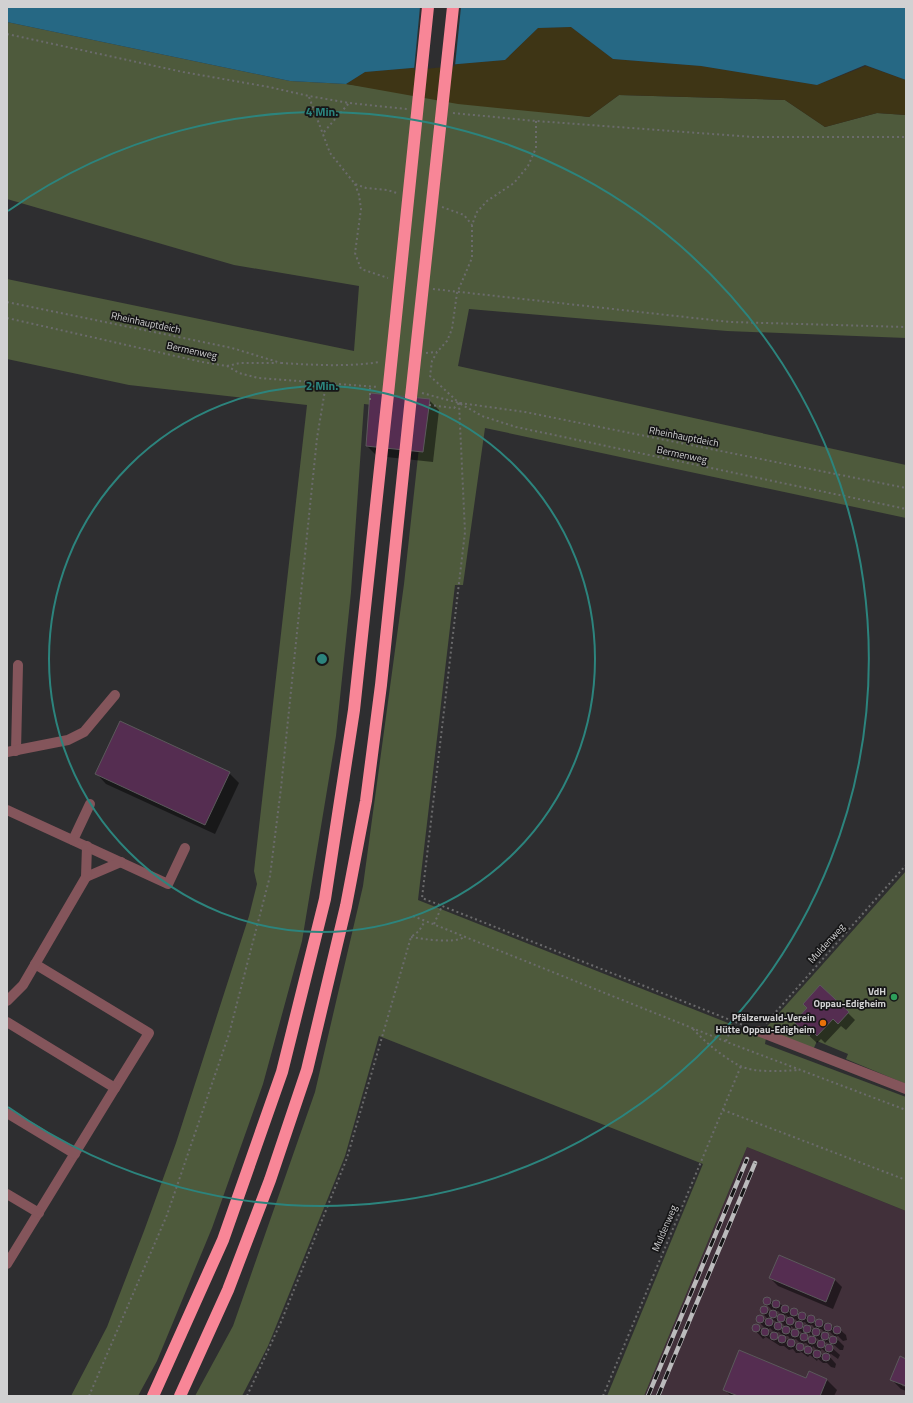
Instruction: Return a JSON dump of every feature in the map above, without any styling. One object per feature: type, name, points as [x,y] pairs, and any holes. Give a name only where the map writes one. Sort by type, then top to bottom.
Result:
[{"type":"highway","points":[[153,1396],[223,1240],[277,1086],[325,899],[354,710],[428,7]]},
{"type":"highway","points":[[180,1396],[228,1290],[270,1180],[307,1070],[346,906],[366,801],[381,685],[453,7]]},
{"type":"lane","points":[[18,665],[12,752],[68,740],[84,732],[115,695]]},
{"type":"lane","points":[[73,840],[90,804]]},
{"type":"lane","points":[[7,810],[168,884],[186,848]]},
{"type":"lane","points":[[7,1001],[23,985],[86,878],[87,846]]},
{"type":"lane","points":[[86,878],[121,862]]},
{"type":"lane","points":[[7,1264],[149,1033],[35,964]]},
{"type":"lane","points":[[7,1022],[115,1088]]},
{"type":"lane","points":[[758,1032],[906,1089]]},
{"type":"lane","points":[[7,1113],[74,1154]]},
{"type":"lane","points":[[7,1194],[38,1213]]},
{"type":"path","points":[[309,96],[324,132],[330,153],[355,184],[359,195],[361,209],[355,254],[361,268],[390,278]]},
{"type":"path","points":[[324,132],[349,103]]},
{"type":"path","points":[[457,293],[472,258],[472,225],[477,212],[487,201],[514,183],[528,166],[536,148],[536,121]]},
{"type":"path","points":[[355,184],[366,188]]},
{"type":"path","points":[[432,289],[457,293],[476,293],[730,322],[906,327]]},
{"type":"path","name":"Bermenweg","points":[[457,293],[452,329],[447,341],[436,352],[432,361],[430,376],[459,403],[482,416],[516,427],[906,509]]},
{"type":"path","name":"Rheinhauptdeich","points":[[7,302],[232,348],[280,363]]},
{"type":"path","name":"Bermenweg","points":[[7,318],[202,362],[227,366],[239,373],[258,378],[374,387]]},
{"type":"path","points":[[227,366],[240,363],[280,363],[334,366],[360,365]]},
{"type":"path","points":[[89,1396],[167,1215],[229,1034],[270,876],[291,703],[317,438],[326,384]]},
{"type":"path","points":[[370,387],[370,400]]},
{"type":"path","points":[[459,403],[465,532],[422,898],[758,1032]]},
{"type":"path","name":"Rheinhauptdeich","points":[[429,405],[454,408],[459,403],[525,412],[906,488]]},
{"type":"path","name":"Muldenweg","points":[[758,1032],[906,865]]},
{"type":"path","points":[[434,924],[442,906]]},
{"type":"path","points":[[414,916],[726,1041],[906,1110]]},
{"type":"path","points":[[247,1396],[284,1315],[347,1158],[411,937],[419,931],[425,921]]},
{"type":"path","points":[[411,937],[426,940],[459,940],[465,936]]},
{"type":"path","points":[[726,1041],[734,1022]]},
{"type":"path","points":[[692,1027],[705,1042],[741,1066],[771,1071],[800,1070]]},
{"type":"path","name":"Muldenweg","points":[[603,1396],[741,1066]]},
{"type":"path","points":[[723,1110],[906,1180]]},
{"type":"shaded area","points":[[747,1147],[906,1211],[906,1396],[644,1396]]},
{"type":"green space","points":[[7,22],[290,81],[346,84],[589,117],[619,95],[785,100],[825,127],[877,113],[906,115],[906,338],[727,331],[469,309],[458,366],[906,465],[906,518],[485,428],[463,585],[455,585],[418,900],[766,1038],[765,1044],[906,1097],[906,1211],[747,1147],[644,1396],[607,1396],[703,1164],[379,1036],[345,1156],[268,1346],[242,1396],[195,1396],[233,1326],[315,1092],[363,886],[404,584],[423,411],[364,404],[351,592],[336,736],[302,941],[263,1084],[212,1228],[157,1361],[138,1396],[71,1396],[107,1327],[176,1143],[249,916],[257,884],[254,871],[307,405],[129,385],[7,359],[7,279],[354,351],[359,286],[234,265],[7,199]]},
{"type":"green space","points":[[906,871],[906,1084],[846,1059],[848,1054],[817,1041],[813,1050],[763,1031]]},
{"type":"sand","points":[[571,27],[613,59],[701,66],[817,85],[866,66],[906,80],[906,115],[877,113],[825,127],[785,100],[619,95],[589,117],[458,104],[346,84],[365,72],[505,60],[538,28]]},
{"type":"water","points":[[7,7],[906,7],[906,80],[865,65],[817,85],[701,66],[613,59],[571,27],[538,28],[505,60],[365,72],[346,84],[290,81],[7,22]]},
{"type":"pier","points":[[420,7],[461,7],[455,66],[414,70]]},
{"type":"building","points":[[370,393],[430,399],[423,452],[366,446]]},
{"type":"building","points":[[120,721],[230,772],[205,825],[95,774]]},
{"type":"building","points":[[820,985],[849,1012],[838,1024],[833,1019],[817,1036],[813,1032],[809,1036],[794,1022],[807,1008],[803,1004]]},
{"type":"building","points":[[779,1255],[835,1279],[826,1302],[769,1278]]},
{"type":"building","points":[[765,1297],[769,1297],[771,1301],[769,1305],[765,1305],[763,1303],[763,1299]]},
{"type":"building","points":[[774,1300],[778,1300],[780,1304],[778,1308],[774,1308],[772,1306],[772,1302]]},
{"type":"building","points":[[783,1305],[787,1305],[789,1309],[787,1313],[783,1313],[781,1311],[781,1307]]},
{"type":"building","points":[[762,1306],[766,1306],[768,1310],[766,1314],[762,1314],[760,1312],[760,1308]]},
{"type":"building","points":[[792,1308],[796,1308],[798,1312],[796,1316],[792,1316],[790,1314],[790,1310]]},
{"type":"building","points":[[771,1310],[775,1310],[777,1314],[775,1318],[771,1318],[769,1316],[769,1312]]},
{"type":"building","points":[[800,1312],[804,1312],[806,1316],[804,1320],[800,1320],[798,1318],[798,1314]]},
{"type":"building","points":[[779,1314],[783,1314],[785,1318],[783,1322],[779,1322],[777,1320],[777,1316]]},
{"type":"building","points":[[758,1315],[762,1315],[764,1319],[762,1323],[758,1323],[756,1321],[756,1317]]},
{"type":"building","points":[[809,1315],[813,1315],[815,1319],[813,1323],[809,1323],[807,1321],[807,1317]]},
{"type":"building","points":[[788,1317],[792,1317],[794,1321],[792,1325],[788,1325],[786,1323],[786,1319]]},
{"type":"building","points":[[767,1318],[771,1318],[773,1322],[771,1326],[767,1326],[765,1324],[765,1320]]},
{"type":"building","points":[[817,1319],[821,1319],[823,1323],[821,1327],[817,1327],[815,1325],[815,1321]]},
{"type":"building","points":[[797,1321],[801,1321],[803,1325],[801,1329],[797,1329],[795,1327],[795,1323]]},
{"type":"building","points":[[776,1322],[780,1322],[782,1326],[780,1330],[776,1330],[774,1328],[774,1324]]},
{"type":"building","points":[[826,1323],[830,1323],[832,1327],[830,1331],[826,1331],[824,1329],[824,1325]]},
{"type":"building","points":[[754,1324],[758,1324],[760,1328],[758,1332],[754,1332],[752,1330],[752,1326]]},
{"type":"building","points":[[805,1325],[809,1325],[811,1329],[809,1333],[805,1333],[803,1331],[803,1327]]},
{"type":"building","points":[[784,1326],[788,1326],[790,1330],[788,1334],[784,1334],[782,1332],[782,1328]]},
{"type":"building","points":[[835,1326],[839,1326],[841,1330],[839,1334],[835,1334],[833,1332],[833,1328]]},
{"type":"building","points":[[763,1328],[767,1328],[769,1332],[767,1336],[763,1336],[761,1334],[761,1330]]},
{"type":"building","points":[[814,1328],[818,1328],[820,1332],[818,1336],[814,1336],[812,1334],[812,1330]]},
{"type":"building","points":[[793,1329],[797,1329],[799,1333],[797,1337],[793,1337],[791,1335],[791,1331]]},
{"type":"building","points":[[772,1332],[776,1332],[778,1336],[776,1340],[772,1340],[770,1338],[770,1334]]},
{"type":"building","points":[[823,1332],[827,1332],[829,1336],[827,1340],[823,1340],[821,1338],[821,1334]]},
{"type":"building","points":[[802,1333],[806,1333],[808,1337],[806,1341],[802,1341],[800,1339],[800,1335]]},
{"type":"building","points":[[780,1335],[784,1335],[786,1339],[784,1343],[780,1343],[778,1341],[778,1337]]},
{"type":"building","points":[[810,1336],[814,1336],[816,1340],[814,1344],[810,1344],[808,1342],[808,1338]]},
{"type":"building","points":[[831,1336],[835,1336],[837,1340],[835,1344],[831,1344],[829,1342],[829,1338]]},
{"type":"building","points":[[789,1339],[793,1339],[795,1343],[793,1347],[789,1347],[787,1345],[787,1341]]},
{"type":"building","points":[[819,1340],[823,1340],[825,1344],[823,1348],[819,1348],[817,1346],[817,1342]]},
{"type":"building","points":[[798,1343],[802,1343],[804,1347],[802,1351],[798,1351],[796,1349],[796,1345]]},
{"type":"building","points":[[827,1344],[831,1344],[833,1348],[831,1352],[827,1352],[825,1350],[825,1346]]},
{"type":"building","points":[[806,1346],[810,1346],[812,1350],[810,1354],[806,1354],[804,1352],[804,1348]]},
{"type":"building","points":[[739,1350],[806,1378],[809,1371],[827,1379],[820,1396],[738,1396],[723,1390]]},
{"type":"building","points":[[815,1350],[819,1350],[821,1354],[819,1358],[815,1358],[813,1356],[813,1352]]},
{"type":"building","points":[[824,1353],[828,1353],[830,1357],[828,1361],[824,1361],[822,1359],[822,1355]]},
{"type":"building","points":[[900,1356],[906,1359],[906,1386],[890,1380]]},
{"type":"railway","points":[[648,1396],[747,1159]]},
{"type":"railway","points":[[658,1396],[755,1163]]},
{"type":"place","name":"VdH Oppau-Edigheim","points":[[894,997]]},
{"type":"place","name":"Pfälzerwald-Verein Hütte Oppau-Edigheim","points":[[823,1023]]}]
